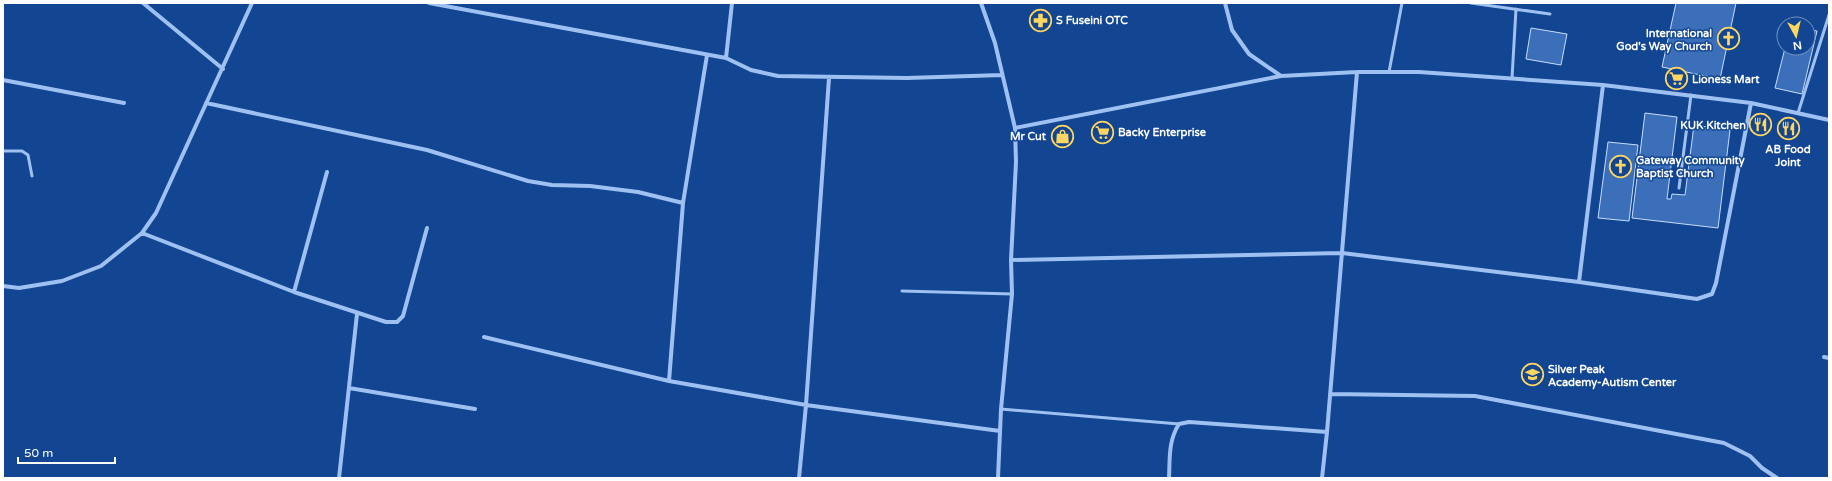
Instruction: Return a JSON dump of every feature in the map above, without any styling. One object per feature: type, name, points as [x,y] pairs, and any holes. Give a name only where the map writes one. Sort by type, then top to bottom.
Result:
[{"type":"street","points":[[143,3],[223,69]]},
{"type":"street","points":[[3,286],[19,288],[62,281],[101,266],[142,233],[156,213],[252,3]]},
{"type":"street","points":[[429,3],[726,58],[751,70],[778,76],[829,78],[907,78],[1002,75]]},
{"type":"street","points":[[726,58],[732,3]]},
{"type":"street","points":[[980,3],[995,43],[1015,128],[1016,169],[1011,260],[1012,294],[1001,409],[998,478]]},
{"type":"street","points":[[1225,3],[1232,30],[1249,54],[1281,76]]},
{"type":"street","points":[[669,381],[683,203],[707,55]]},
{"type":"street","points":[[1015,128],[1281,76],[1357,72],[1419,72],[1603,85],[1751,103],[1829,120]]},
{"type":"street","points":[[1322,478],[1357,72]]},
{"type":"street","points":[[799,478],[806,405],[829,78]]},
{"type":"street","points":[[3,80],[124,103]]},
{"type":"street","points":[[1579,282],[1603,85]]},
{"type":"street","points":[[206,103],[427,150],[528,182],[552,185],[590,186],[638,192],[683,203]]},
{"type":"street","points":[[1011,260],[1342,253],[1579,282],[1697,299],[1712,294],[1716,283],[1751,103]]},
{"type":"street","points":[[294,292],[327,172]]},
{"type":"street","points":[[142,233],[294,292],[357,314],[386,322],[397,322],[403,316],[427,228]]},
{"type":"street","points":[[339,478],[357,314]]},
{"type":"street","points":[[484,337],[669,381],[806,405],[1000,431]]},
{"type":"street","points":[[349,388],[475,409]]},
{"type":"street","points":[[1330,394],[1475,396],[1724,443],[1750,456],[1762,468],[1777,478]]},
{"type":"street","points":[[1169,478],[1170,442],[1173,432],[1178,424],[1189,422],[1327,432]]},
{"type":"lane","points":[[1389,72],[1402,3]]},
{"type":"lane","points":[[1470,3],[1550,14]]},
{"type":"lane","points":[[1512,78],[1516,9]]},
{"type":"lane","points":[[1798,114],[1829,15]]},
{"type":"lane","points":[[1679,188],[1691,96]]},
{"type":"lane","points":[[3,151],[22,151],[28,155],[32,176]]},
{"type":"lane","points":[[902,291],[1012,294]]},
{"type":"lane","points":[[1001,409],[1178,424]]},
{"type":"building","points":[[1676,3],[1736,3],[1720,79],[1662,67]]},
{"type":"building","points":[[1531,28],[1567,34],[1561,65],[1526,59]]},
{"type":"building","points":[[1783,56],[1811,56],[1802,94],[1775,88]]},
{"type":"building","points":[[1645,113],[1677,117],[1667,199],[1671,199],[1672,194],[1685,195],[1694,125],[1730,130],[1718,228],[1632,218]]},
{"type":"building","points":[[1608,142],[1638,145],[1629,221],[1598,218]]},
{"type":"place","name":"S Fuseini OTC","points":[[1041,20]]},
{"type":"place","name":"International God's Way Church","points":[[1728,39]]},
{"type":"place","name":"Lioness Mart","points":[[1676,79]]},
{"type":"place","name":"KUK Kitchen","points":[[1761,125]]},
{"type":"place","name":"AB Food Joint","points":[[1788,129]]},
{"type":"place","name":"Backy Enterprise","points":[[1103,132]]},
{"type":"place","name":"Mr Cut","points":[[1062,136]]},
{"type":"place","name":"Gateway Community Baptist Church","points":[[1621,166]]},
{"type":"place","name":"Silver Peak Academy-Autism Center","points":[[1532,375]]}]
